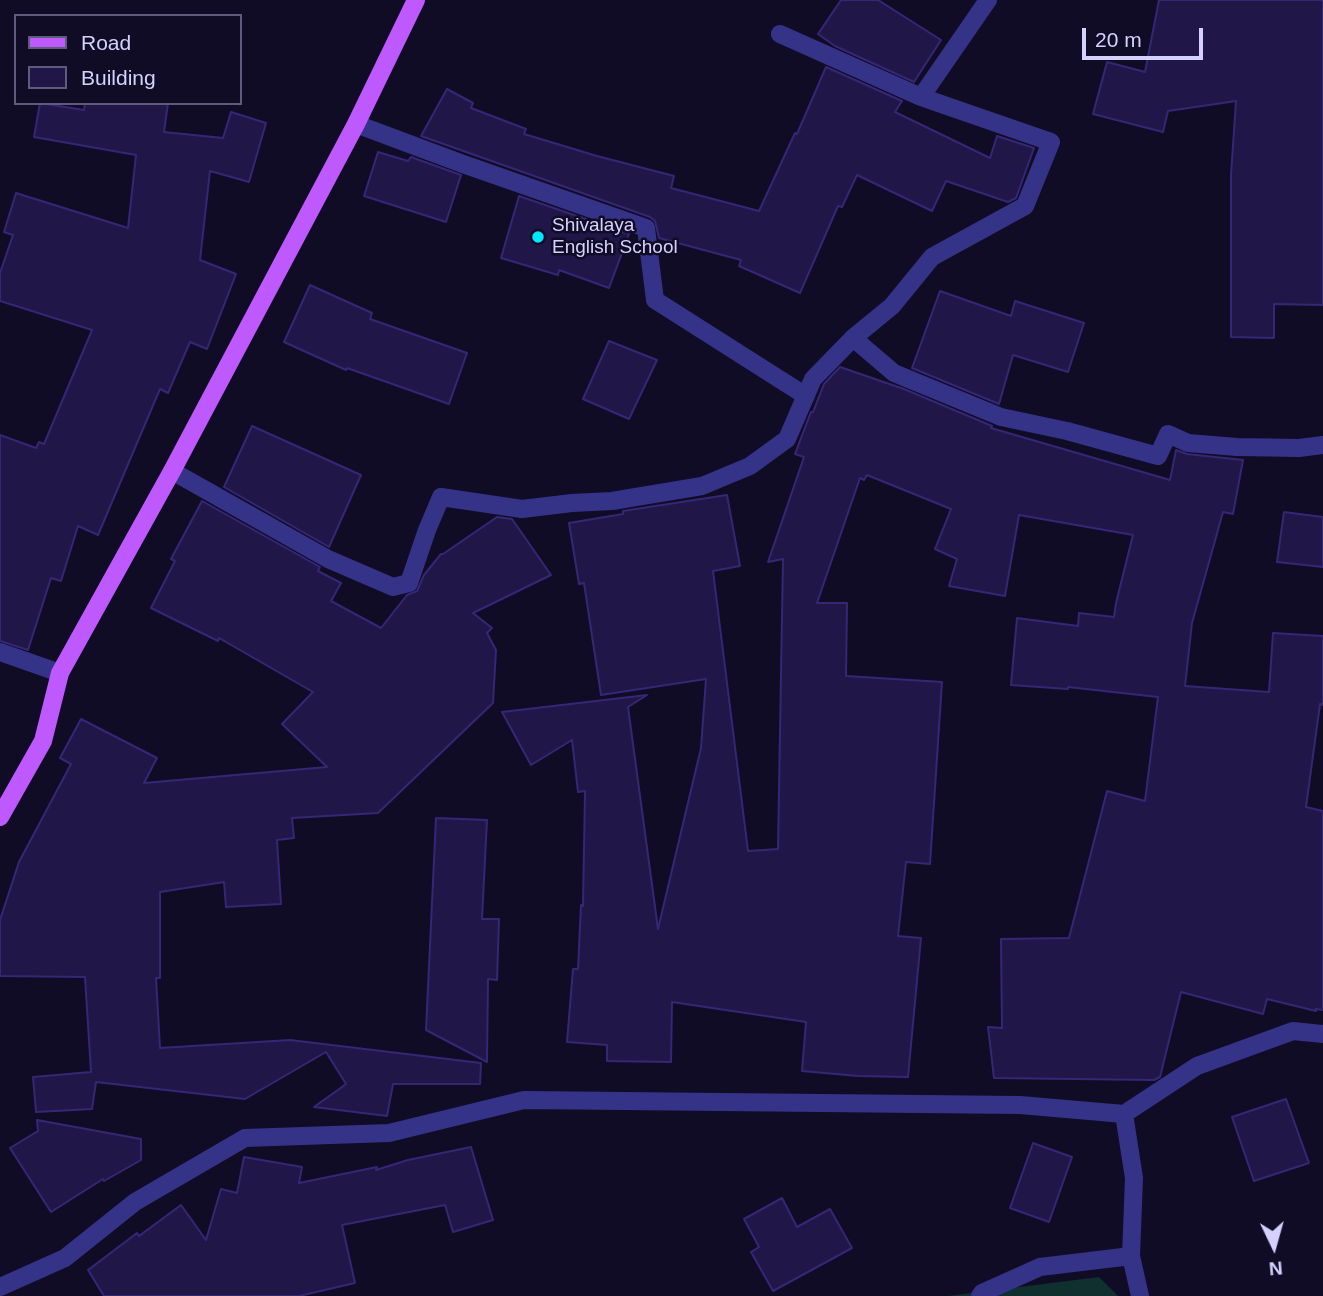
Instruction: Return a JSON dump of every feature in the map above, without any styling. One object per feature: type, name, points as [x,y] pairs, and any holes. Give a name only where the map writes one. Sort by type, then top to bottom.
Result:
[{"type":"main road","points":[[0,817],[43,741],[60,673],[172,471],[356,124],[416,0]]},
{"type":"street","points":[[921,97],[988,0]]},
{"type":"street","points":[[172,471],[328,559],[393,587],[409,583],[441,497],[522,509],[612,501],[702,486],[750,466],[787,439],[813,379],[853,338],[892,306],[932,257],[1025,206],[1051,142],[921,97],[780,34]]},
{"type":"street","points":[[356,124],[646,228],[655,300],[806,396]]},
{"type":"street","points":[[853,338],[894,373],[1001,417],[1067,431],[1158,456],[1168,434],[1188,443],[1237,447],[1299,448],[1323,445]]},
{"type":"street","points":[[0,652],[60,673]]},
{"type":"street","points":[[0,1287],[65,1258],[135,1202],[245,1138],[390,1133],[524,1100],[1020,1105],[1124,1114],[1197,1066],[1293,1031],[1323,1034]]},
{"type":"street","points":[[1124,1114],[1134,1178],[1131,1256],[1140,1296]]},
{"type":"street","points":[[980,1296],[1040,1266],[1131,1256]]},
{"type":"green space","points":[[1099,1277],[1118,1296],[948,1296]]},
{"type":"building","points":[[841,0],[878,0],[941,40],[914,82],[835,46],[818,34]]},
{"type":"building","points":[[1159,0],[1323,0],[1323,305],[1274,304],[1274,338],[1231,337],[1231,175],[1236,101],[1168,111],[1163,132],[1093,114],[1107,62],[1145,72]]},
{"type":"building","points":[[826,67],[902,101],[895,112],[990,158],[997,136],[1034,148],[1016,198],[1008,202],[946,181],[932,211],[857,175],[842,207],[838,206],[800,293],[739,266],[741,260],[659,238],[655,221],[650,217],[421,136],[447,89],[473,103],[471,108],[526,129],[524,134],[674,176],[671,188],[759,211]]},
{"type":"building","points":[[40,105],[84,110],[85,105],[168,105],[164,132],[223,138],[231,112],[266,123],[249,182],[210,171],[200,260],[236,274],[207,349],[190,342],[168,393],[160,389],[98,535],[78,526],[61,581],[51,578],[28,650],[0,641],[0,435],[36,448],[39,442],[44,444],[92,330],[0,301],[0,273],[13,235],[4,232],[16,193],[128,228],[136,155],[34,137]]},
{"type":"building","points":[[378,152],[408,161],[411,157],[461,175],[446,222],[364,196]]},
{"type":"building","points":[[519,196],[629,234],[609,288],[559,270],[558,275],[501,258]]},
{"type":"building","points":[[310,285],[372,313],[370,319],[467,353],[449,404],[347,368],[346,370],[284,342]]},
{"type":"building","points":[[940,291],[1011,316],[1015,301],[1084,323],[1068,372],[1013,355],[999,404],[912,368]]},
{"type":"building","points":[[609,341],[657,360],[629,419],[583,399]]},
{"type":"building","points":[[840,367],[904,389],[992,426],[991,428],[1170,480],[1176,450],[1187,454],[1243,460],[1233,514],[1223,512],[1192,623],[1185,686],[1269,692],[1273,633],[1323,636],[1323,705],[1320,704],[1306,807],[1323,811],[1323,1010],[1316,1011],[1267,999],[1263,1014],[1181,992],[1160,1077],[1154,1080],[994,1078],[988,1027],[1002,1028],[1001,939],[1069,938],[1107,791],[1145,801],[1158,697],[1068,687],[1011,685],[1017,618],[1078,626],[1079,613],[1114,617],[1133,535],[1019,515],[1005,596],[949,586],[957,559],[935,549],[951,509],[867,475],[864,480],[860,478],[817,603],[847,603],[846,676],[942,682],[930,864],[906,862],[898,936],[921,938],[908,1077],[802,1071],[806,1022],[672,1002],[671,1062],[607,1061],[607,1045],[567,1042],[573,969],[578,969],[581,905],[583,906],[585,791],[578,792],[572,740],[531,765],[502,712],[647,695],[628,707],[658,929],[701,748],[706,679],[601,695],[584,583],[579,584],[569,523],[623,514],[623,511],[727,495],[740,566],[713,571],[748,851],[778,849],[783,559],[768,562],[804,457],[795,454],[824,384]]},
{"type":"building","points":[[252,426],[361,475],[329,547],[224,487]]},
{"type":"building","points":[[202,501],[320,567],[318,571],[341,583],[331,601],[381,628],[407,595],[417,591],[424,575],[441,554],[497,517],[512,519],[551,575],[473,613],[492,628],[487,633],[496,650],[493,703],[378,813],[292,818],[294,838],[277,840],[281,904],[226,907],[224,882],[160,892],[160,978],[156,978],[160,1048],[290,1040],[481,1063],[480,1084],[393,1084],[387,1116],[314,1107],[346,1084],[326,1052],[245,1099],[96,1082],[92,1109],[36,1112],[33,1077],[91,1072],[85,977],[0,976],[0,920],[19,862],[71,764],[60,758],[81,719],[157,758],[144,783],[327,767],[282,724],[313,692],[219,638],[218,641],[151,608],[175,561],[171,559]]},
{"type":"building","points":[[1284,512],[1323,517],[1323,567],[1277,562]]},
{"type":"building","points":[[436,818],[487,820],[482,919],[499,919],[497,980],[488,979],[487,1062],[426,1030]]},
{"type":"building","points":[[1286,1099],[1309,1163],[1254,1181],[1232,1117]]},
{"type":"building","points":[[37,1120],[141,1139],[141,1160],[104,1181],[103,1179],[51,1212],[10,1148],[38,1131]]},
{"type":"building","points":[[1033,1143],[1072,1157],[1049,1222],[1010,1208]]},
{"type":"building","points":[[471,1147],[493,1220],[453,1232],[445,1205],[342,1225],[355,1283],[299,1296],[104,1296],[88,1270],[137,1233],[139,1236],[181,1205],[206,1240],[221,1189],[237,1193],[244,1157],[302,1167],[299,1183],[377,1167],[376,1170],[408,1160]]},
{"type":"building","points":[[782,1198],[797,1227],[830,1209],[852,1248],[773,1291],[751,1252],[759,1247],[744,1219]]},
{"type":"place","name":"Shivalaya English School","points":[[538,237]]}]
